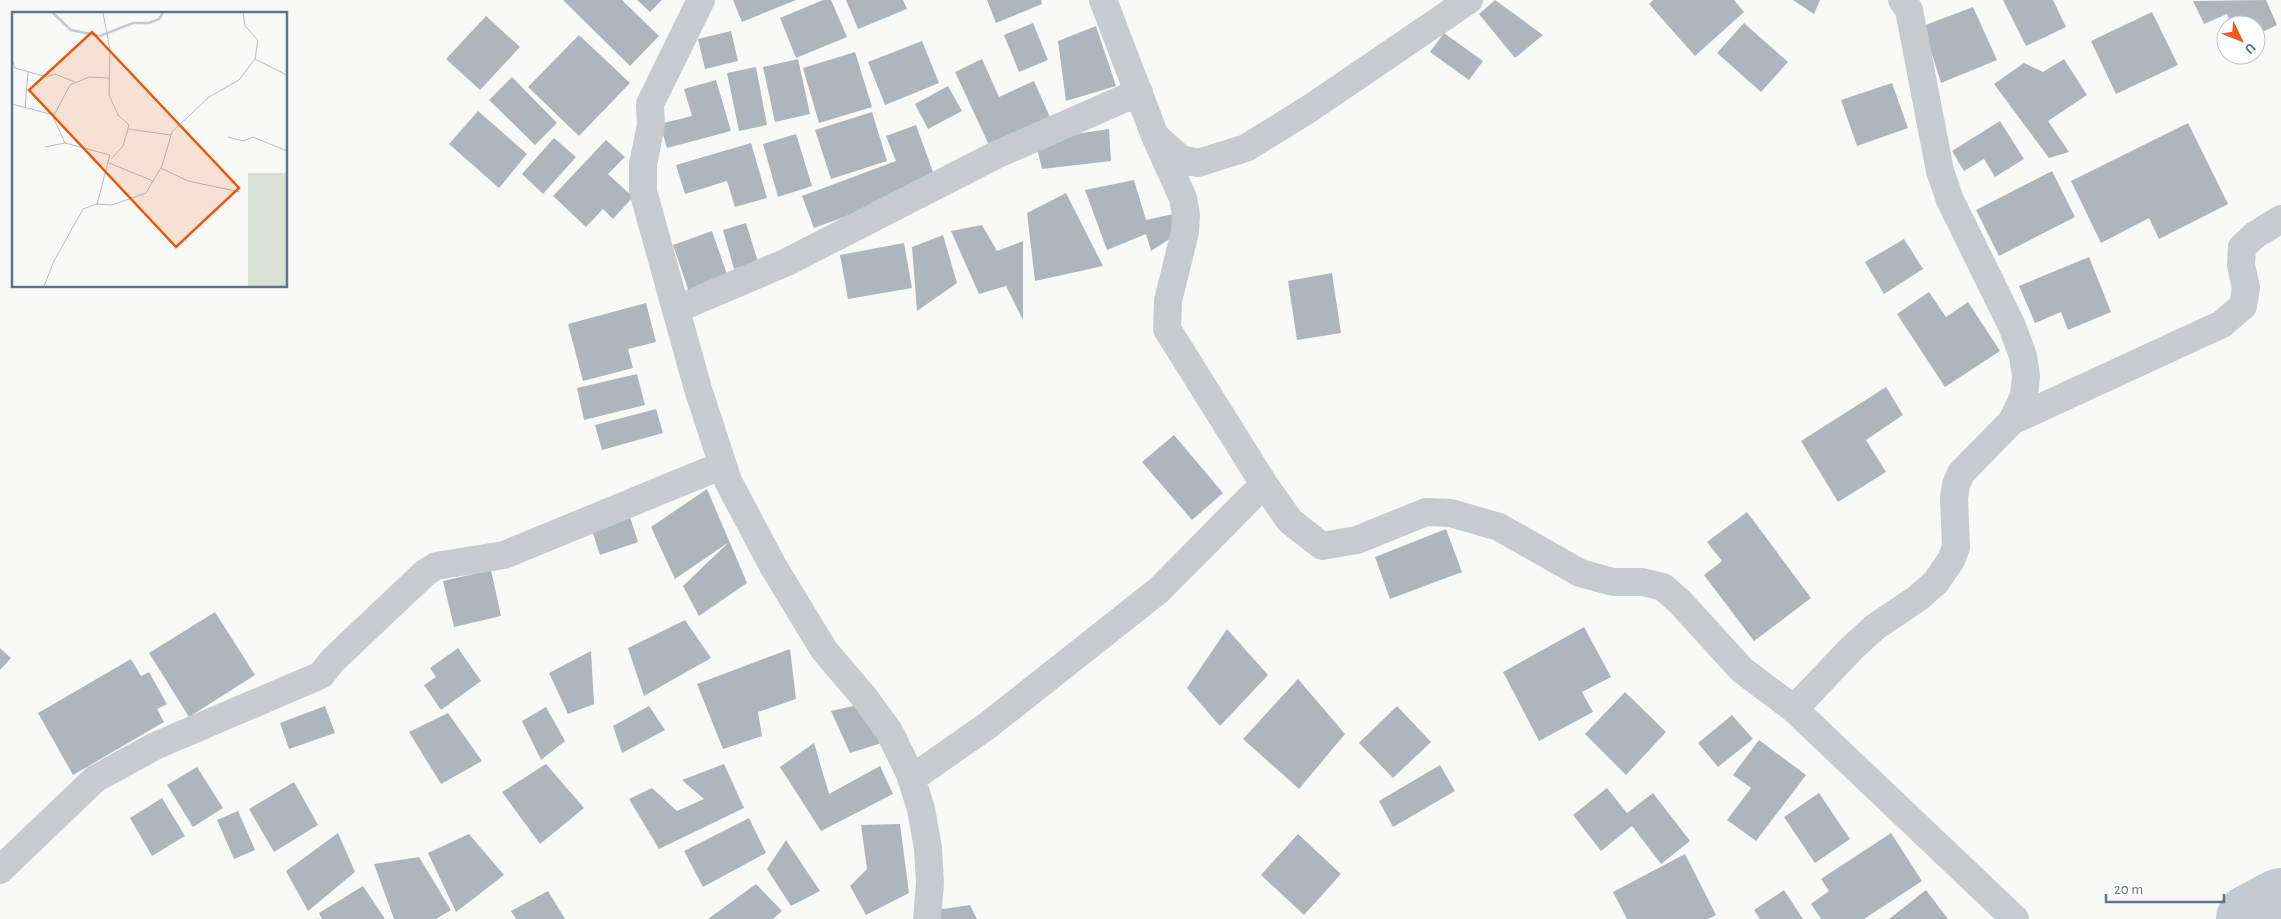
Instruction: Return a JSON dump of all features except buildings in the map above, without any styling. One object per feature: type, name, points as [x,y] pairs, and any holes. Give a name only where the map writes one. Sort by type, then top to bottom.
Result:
[{"type":"street","points":[[701,0],[650,104],[651,125],[643,164],[643,191],[678,310],[698,389],[728,481],[778,575],[824,650],[864,698],[888,731],[911,779],[921,809],[928,848],[930,883],[927,919]]},
{"type":"street","points":[[1103,0],[1155,136],[1183,198],[1186,215],[1185,232],[1168,301],[1167,329],[1264,484],[1290,521],[1322,546],[1357,540],[1426,512],[1451,513],[1499,527],[1580,573],[1613,582],[1642,582],[1663,587],[1680,602],[1742,670],[1794,709],[2015,919]]},
{"type":"street","points":[[1155,136],[1181,159],[1198,163],[1246,148],[1309,109],[1470,0]]},
{"type":"street","points":[[1794,709],[1852,648],[1875,627],[1918,598],[1936,582],[1951,560],[1956,547],[1954,498],[1956,485],[1961,473],[2012,421],[2024,396],[2026,376],[2023,356],[2012,326],[1950,200],[1940,171],[1914,3]]},
{"type":"street","points":[[678,310],[787,262],[996,154],[1139,92]]},
{"type":"street","points":[[2012,421],[2222,324],[2243,306],[2246,288],[2241,265],[2242,247],[2255,235],[2281,219]]},
{"type":"street","points":[[0,870],[95,779],[155,746],[321,676],[333,660],[436,566],[504,555],[723,465]]},
{"type":"street","points":[[911,779],[987,726],[1159,590],[1264,484]]},
{"type":"waterway","points":[[2251,919],[2281,903]]}]
